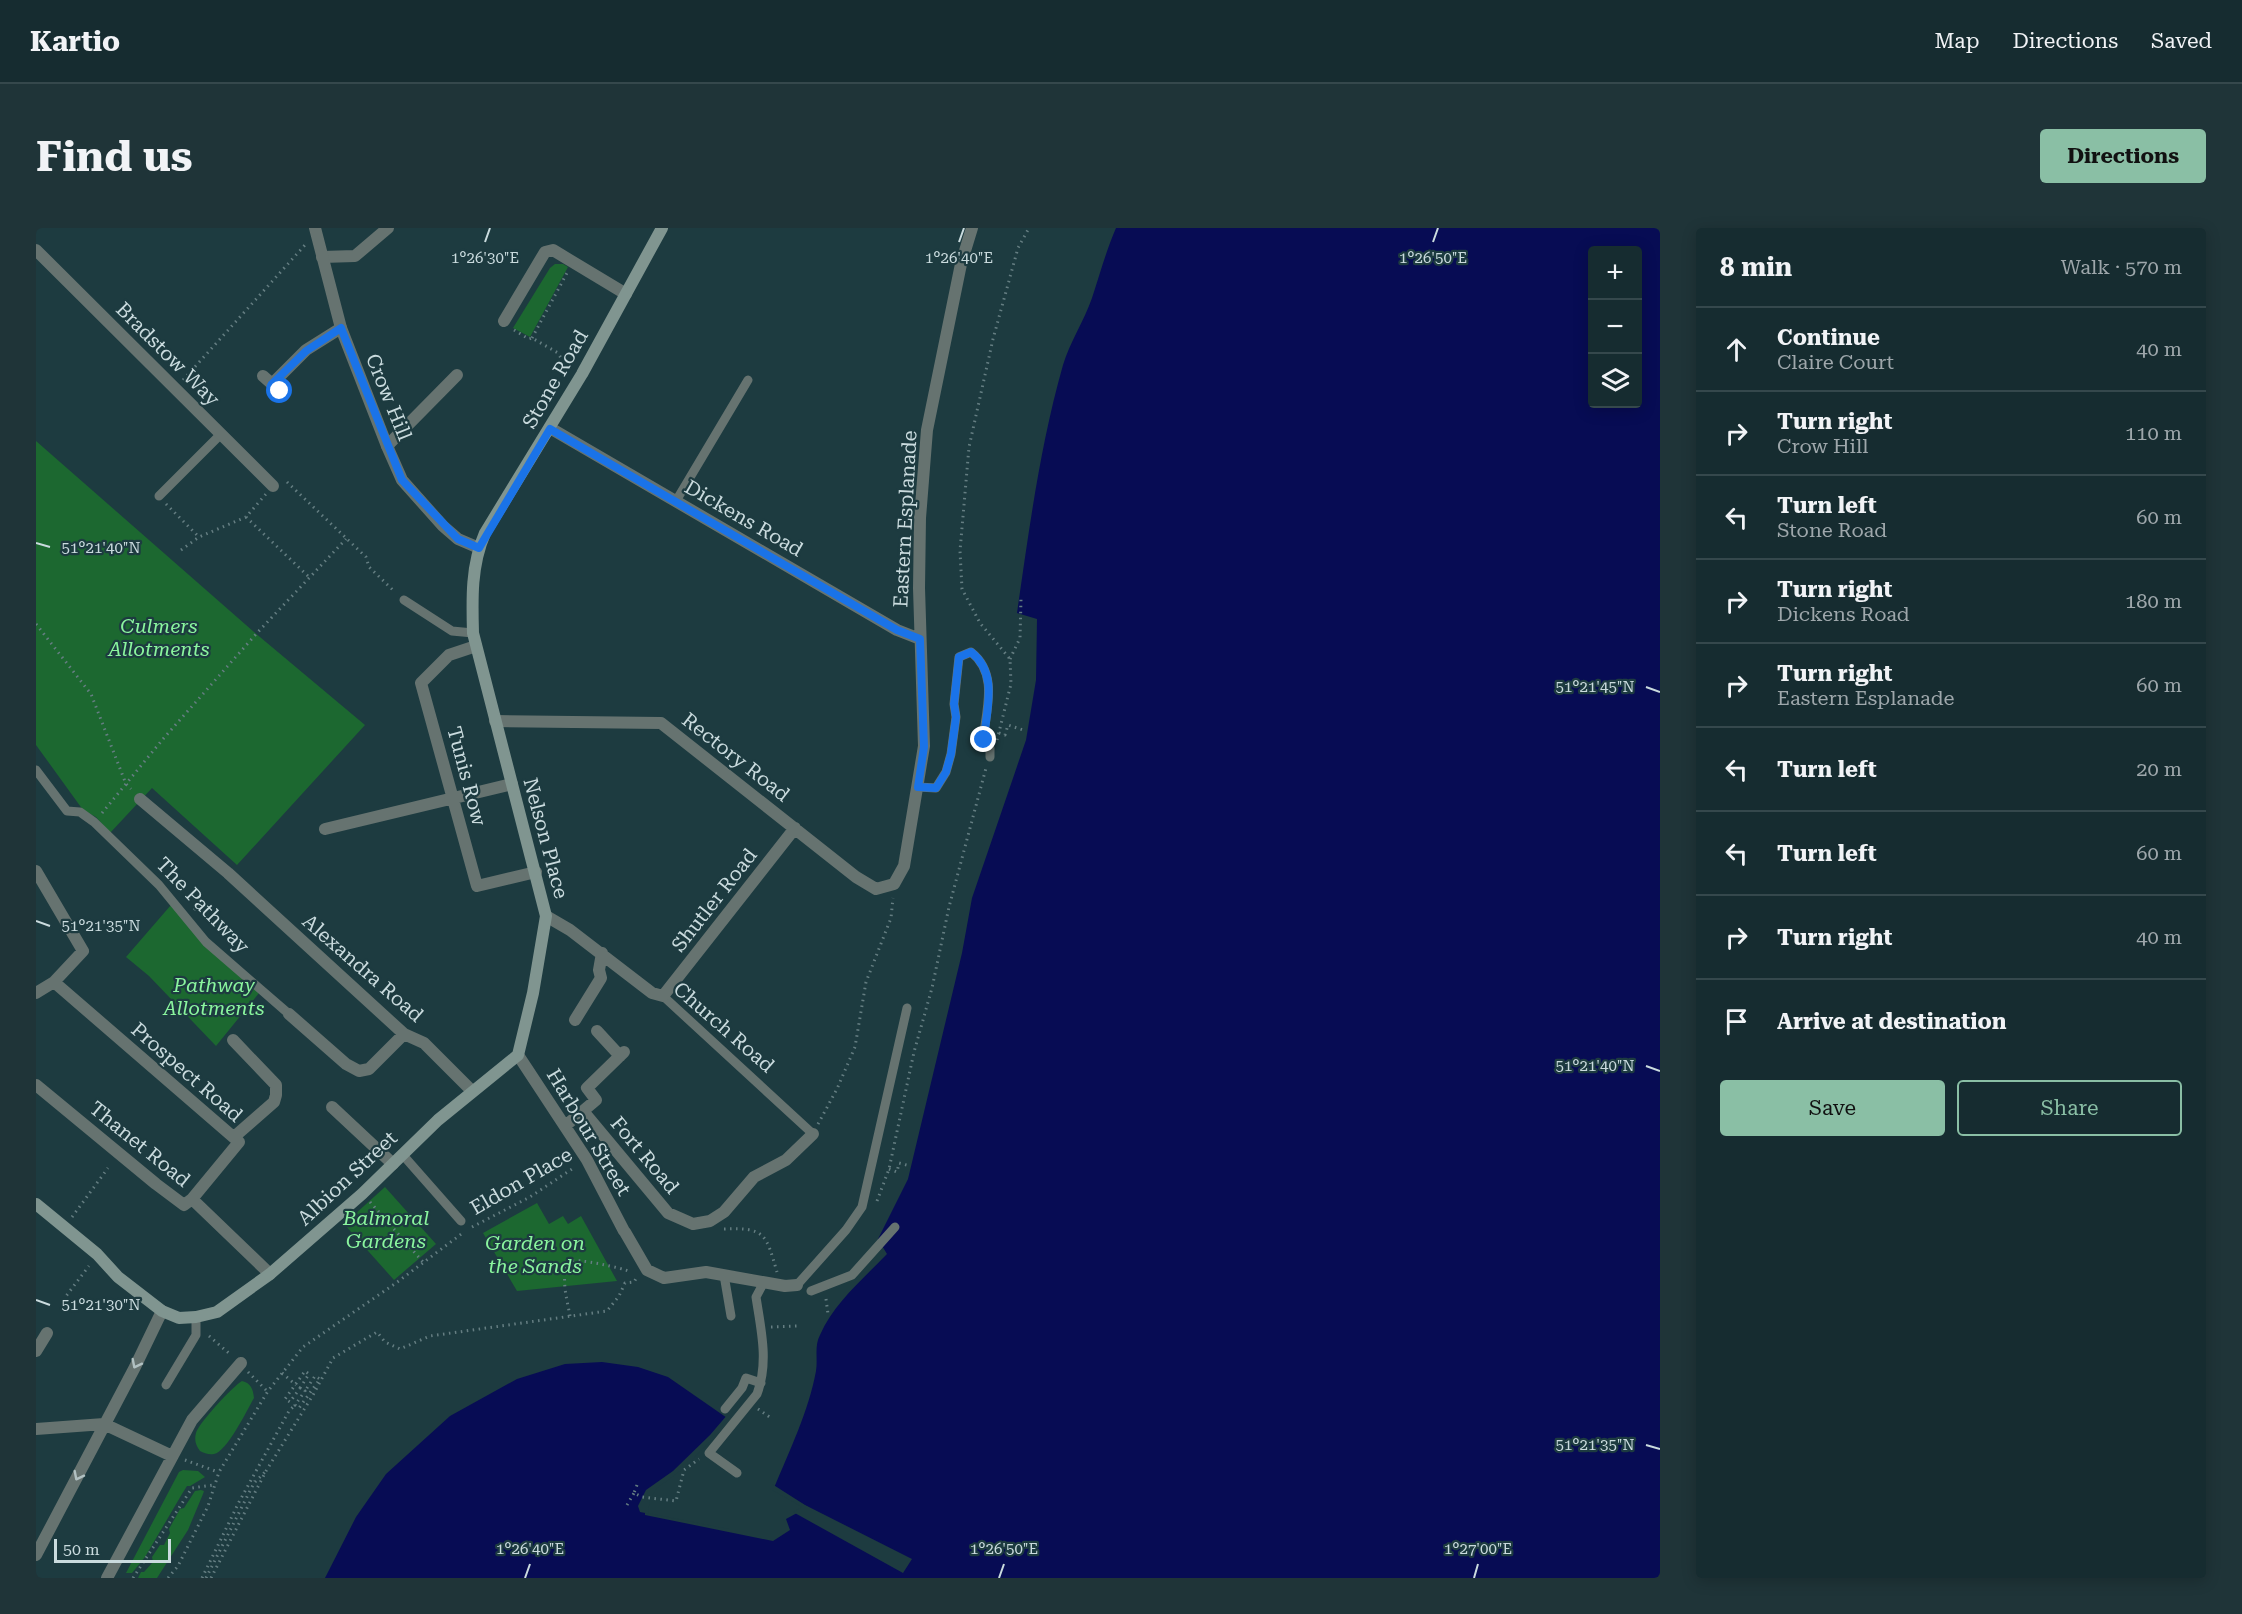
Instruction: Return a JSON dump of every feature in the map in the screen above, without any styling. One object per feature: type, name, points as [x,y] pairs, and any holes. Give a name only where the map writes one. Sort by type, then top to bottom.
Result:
[{"type":"main road","name":"Stone Road","points":[[479,548],[550,429],[663,228]]},
{"type":"main road","name":"Nelson Place","points":[[479,548],[472,596],[473,633],[546,916],[533,993],[518,1056]]},
{"type":"main road","name":"Albion Street","points":[[196,1317],[217,1312],[270,1274],[362,1194],[402,1154],[472,1091],[518,1056]]},
{"type":"main road","points":[[36,1204],[97,1254],[118,1277],[162,1311],[179,1318],[196,1317]]},
{"type":"street","points":[[322,257],[355,256],[388,228]]},
{"type":"street","name":"Eastern Esplanade","points":[[894,884],[904,866],[924,747],[920,639],[920,518],[927,430],[960,264],[972,228]]},
{"type":"street","name":"Crow Hill","points":[[316,230],[341,328],[402,480],[443,526],[458,539],[479,548]]},
{"type":"street","name":"Bradstow Way","points":[[36,250],[221,434],[276,481]]},
{"type":"street","points":[[504,321],[545,252],[553,250],[626,294]]},
{"type":"street","points":[[272,384],[306,351],[341,328]]},
{"type":"street","points":[[387,446],[457,375]]},
{"type":"street","name":"Dickens Road","points":[[550,429],[897,630],[920,639]]},
{"type":"street","name":"Tunis Row","points":[[476,646],[449,655],[422,682],[477,886],[536,872]]},
{"type":"street","name":"Rectory Road","points":[[495,721],[661,723],[856,877],[876,889],[894,884]]},
{"type":"street","points":[[325,829],[512,784]]},
{"type":"street","name":"Alexandra Road","points":[[140,799],[228,873],[404,1034],[424,1043],[472,1091]]},
{"type":"street","name":"Shutler Road","points":[[663,996],[795,828]]},
{"type":"street","points":[[36,871],[83,951],[54,982],[36,993]]},
{"type":"street","name":"Church Road","points":[[546,916],[602,953],[652,993],[663,996]]},
{"type":"street","points":[[575,1020],[601,978],[599,970],[602,953]]},
{"type":"street","name":"Prospect Road","points":[[54,982],[239,1142],[192,1199]]},
{"type":"street","name":"The Pathway","points":[[289,1014],[346,1064],[359,1071],[369,1069],[404,1034]]},
{"type":"street","points":[[583,1111],[596,1100],[587,1088],[622,1054],[597,1031]]},
{"type":"street","points":[[233,1040],[276,1085],[274,1102],[234,1137]]},
{"type":"street","name":"Harbour Street","points":[[518,1056],[587,1160],[647,1270],[664,1278],[706,1272],[797,1285]]},
{"type":"street","name":"Thanet Road","points":[[36,1085],[184,1205],[192,1199],[270,1274]]},
{"type":"street","points":[[332,1107],[393,1164]]},
{"type":"street","name":"Fort Road","points":[[565,1126],[583,1111],[668,1213],[693,1224]]},
{"type":"street","points":[[693,1224],[710,1221],[724,1212],[754,1178],[786,1160],[813,1134]]},
{"type":"street","points":[[36,1555],[162,1311]]},
{"type":"street","points":[[36,1351],[47,1333]]},
{"type":"street","points":[[107,1578],[192,1420],[241,1363]]},
{"type":"street","points":[[36,1429],[104,1424],[172,1456]]},
{"type":"lane","points":[[676,501],[748,380]]},
{"type":"lane","points":[[159,496],[221,434]]},
{"type":"lane","points":[[404,600],[452,631],[473,633]]},
{"type":"lane","points":[[918,787],[936,788],[946,772],[956,717],[954,704],[959,657],[971,652],[981,662],[988,680],[989,708],[984,740],[990,748],[990,757]]},
{"type":"lane","name":"The Pathway","points":[[36,770],[67,811],[80,812],[94,822],[159,885],[206,942],[289,1014]]},
{"type":"lane","name":"Church Road","points":[[663,996],[813,1134]]},
{"type":"lane","points":[[797,1285],[846,1230],[862,1207],[907,1008]]},
{"type":"lane","points":[[402,1154],[461,1221]]},
{"type":"lane","points":[[811,1291],[852,1275],[895,1227]]},
{"type":"lane","points":[[724,1275],[731,1316]]},
{"type":"lane","points":[[737,1473],[709,1453],[757,1394],[761,1383],[765,1358],[756,1297],[764,1282]]},
{"type":"lane","points":[[166,1385],[196,1335],[196,1317]]},
{"type":"lane","points":[[724,1409],[742,1388],[746,1378],[761,1383]]},
{"type":"path","points":[[181,382],[316,230]]},
{"type":"path","points":[[532,338],[573,262]]},
{"type":"path","points":[[504,321],[511,329],[558,353],[567,365]]},
{"type":"path","points":[[181,550],[199,537],[246,517],[276,481],[366,557],[369,567],[404,600]]},
{"type":"path","points":[[159,496],[199,537]]},
{"type":"path","points":[[246,517],[310,578]]},
{"type":"path","points":[[94,822],[163,739],[346,539]]},
{"type":"path","points":[[1010,659],[1020,638],[1021,599]]},
{"type":"path","points":[[36,624],[91,693],[126,784],[140,799]]},
{"type":"path","points":[[999,733],[1005,735],[1008,725],[1023,730]]},
{"type":"path","points":[[813,1134],[837,1089],[855,1047],[866,982],[891,918],[894,884]]},
{"type":"path","name":"Eldon Place","points":[[168,1578],[178,1566],[208,1506],[219,1472],[268,1391],[303,1347],[471,1228],[530,1197],[587,1160]]},
{"type":"path","points":[[889,1169],[897,1172],[899,1163],[910,1166]]},
{"type":"path","points":[[64,1227],[108,1168]]},
{"type":"path","points":[[362,1194],[423,1262]]},
{"type":"path","points":[[693,1224],[715,1230],[750,1228],[765,1237],[778,1275],[764,1282]]},
{"type":"path","points":[[63,1300],[97,1254]]},
{"type":"path","points":[[570,1316],[565,1287],[569,1261],[575,1259],[603,1266],[621,1267],[639,1275]]},
{"type":"path","points":[[550,1265],[566,1271]]},
{"type":"path","points":[[211,1578],[266,1471],[333,1358],[378,1332],[385,1342],[400,1349],[430,1336],[607,1311],[619,1296],[625,1283],[634,1282]]},
{"type":"path","points":[[826,1299],[828,1314]]},
{"type":"path","points":[[760,1327],[798,1326]]},
{"type":"path","points":[[298,1387],[290,1402],[285,1399],[298,1387],[309,1374],[305,1371],[298,1387]]},
{"type":"path","points":[[282,1373],[305,1391]]},
{"type":"path","points":[[204,1578],[239,1502],[289,1411],[315,1376],[320,1379],[312,1394],[299,1408],[295,1405]]},
{"type":"path","points":[[634,1493],[642,1497],[676,1502],[684,1470],[709,1453]]},
{"type":"path","points":[[172,1456],[219,1472]]},
{"type":"path","points":[[204,1578],[255,1481],[266,1471]]},
{"type":"path","points":[[248,1504],[255,1481]]},
{"type":"path","points":[[133,1578],[192,1488],[213,1485]]},
{"type":"path","points":[[627,1504],[637,1485]]},
{"type":"green space","points":[[555,264],[568,267],[530,337],[513,328],[550,268]]},
{"type":"green space","name":"Culmers Allotments","points":[[36,441],[254,632],[365,725],[237,865],[152,788],[110,833],[96,817],[83,810],[36,745]]},
{"type":"green space","name":"Pathway Allotments","points":[[171,905],[259,993],[216,1046],[149,976],[126,957]]},
{"type":"green space","name":"Balmoral Gardens","points":[[385,1187],[436,1244],[394,1280],[344,1224]]},
{"type":"green space","name":"Garden on the Sands","points":[[537,1203],[549,1224],[563,1216],[568,1224],[581,1216],[617,1281],[517,1291],[483,1233]]},
{"type":"green space","points":[[242,1381],[251,1387],[254,1398],[236,1430],[219,1452],[210,1454],[200,1451],[195,1441],[198,1428],[216,1406]]},
{"type":"green space","points":[[198,1471],[205,1477],[187,1486],[145,1557],[132,1573],[126,1573],[179,1472]]},
{"type":"green space","points":[[195,1491],[204,1491],[188,1530],[157,1578],[138,1578],[141,1572],[144,1572],[153,1562],[152,1557],[160,1545],[164,1545],[170,1533],[169,1529],[180,1509],[184,1508]]},
{"type":"shaded area","points":[[1116,228],[1660,228],[1660,1578],[325,1578],[356,1517],[386,1474],[450,1416],[517,1379],[565,1364],[602,1362],[638,1367],[668,1377],[730,1420],[685,1464],[655,1486],[645,1505],[645,1515],[773,1541],[790,1530],[786,1519],[808,1507],[774,1488],[809,1401],[816,1371],[818,1339],[841,1302],[887,1254],[878,1239],[908,1179],[962,953],[972,898],[1026,740],[1036,680],[1037,619],[1017,613],[1036,488],[1055,396],[1069,348],[1089,307]]},
{"type":"pier","points":[[728,1414],[732,1422],[687,1466],[657,1488],[650,1499],[648,1513],[734,1530],[640,1512],[638,1506],[646,1490],[673,1471]]},
{"type":"pier","points":[[772,1484],[805,1505],[912,1559],[903,1573],[793,1512],[802,1507],[772,1490]]},
{"type":"route","points":[[280,391],[272,384],[306,351],[341,328],[402,480],[443,526],[458,539],[479,548],[485,534],[550,429],[897,630],[920,639],[924,747],[918,787],[936,788],[946,772],[956,717],[954,704],[959,657],[971,652],[981,662],[988,680],[989,708],[984,740]]}]
